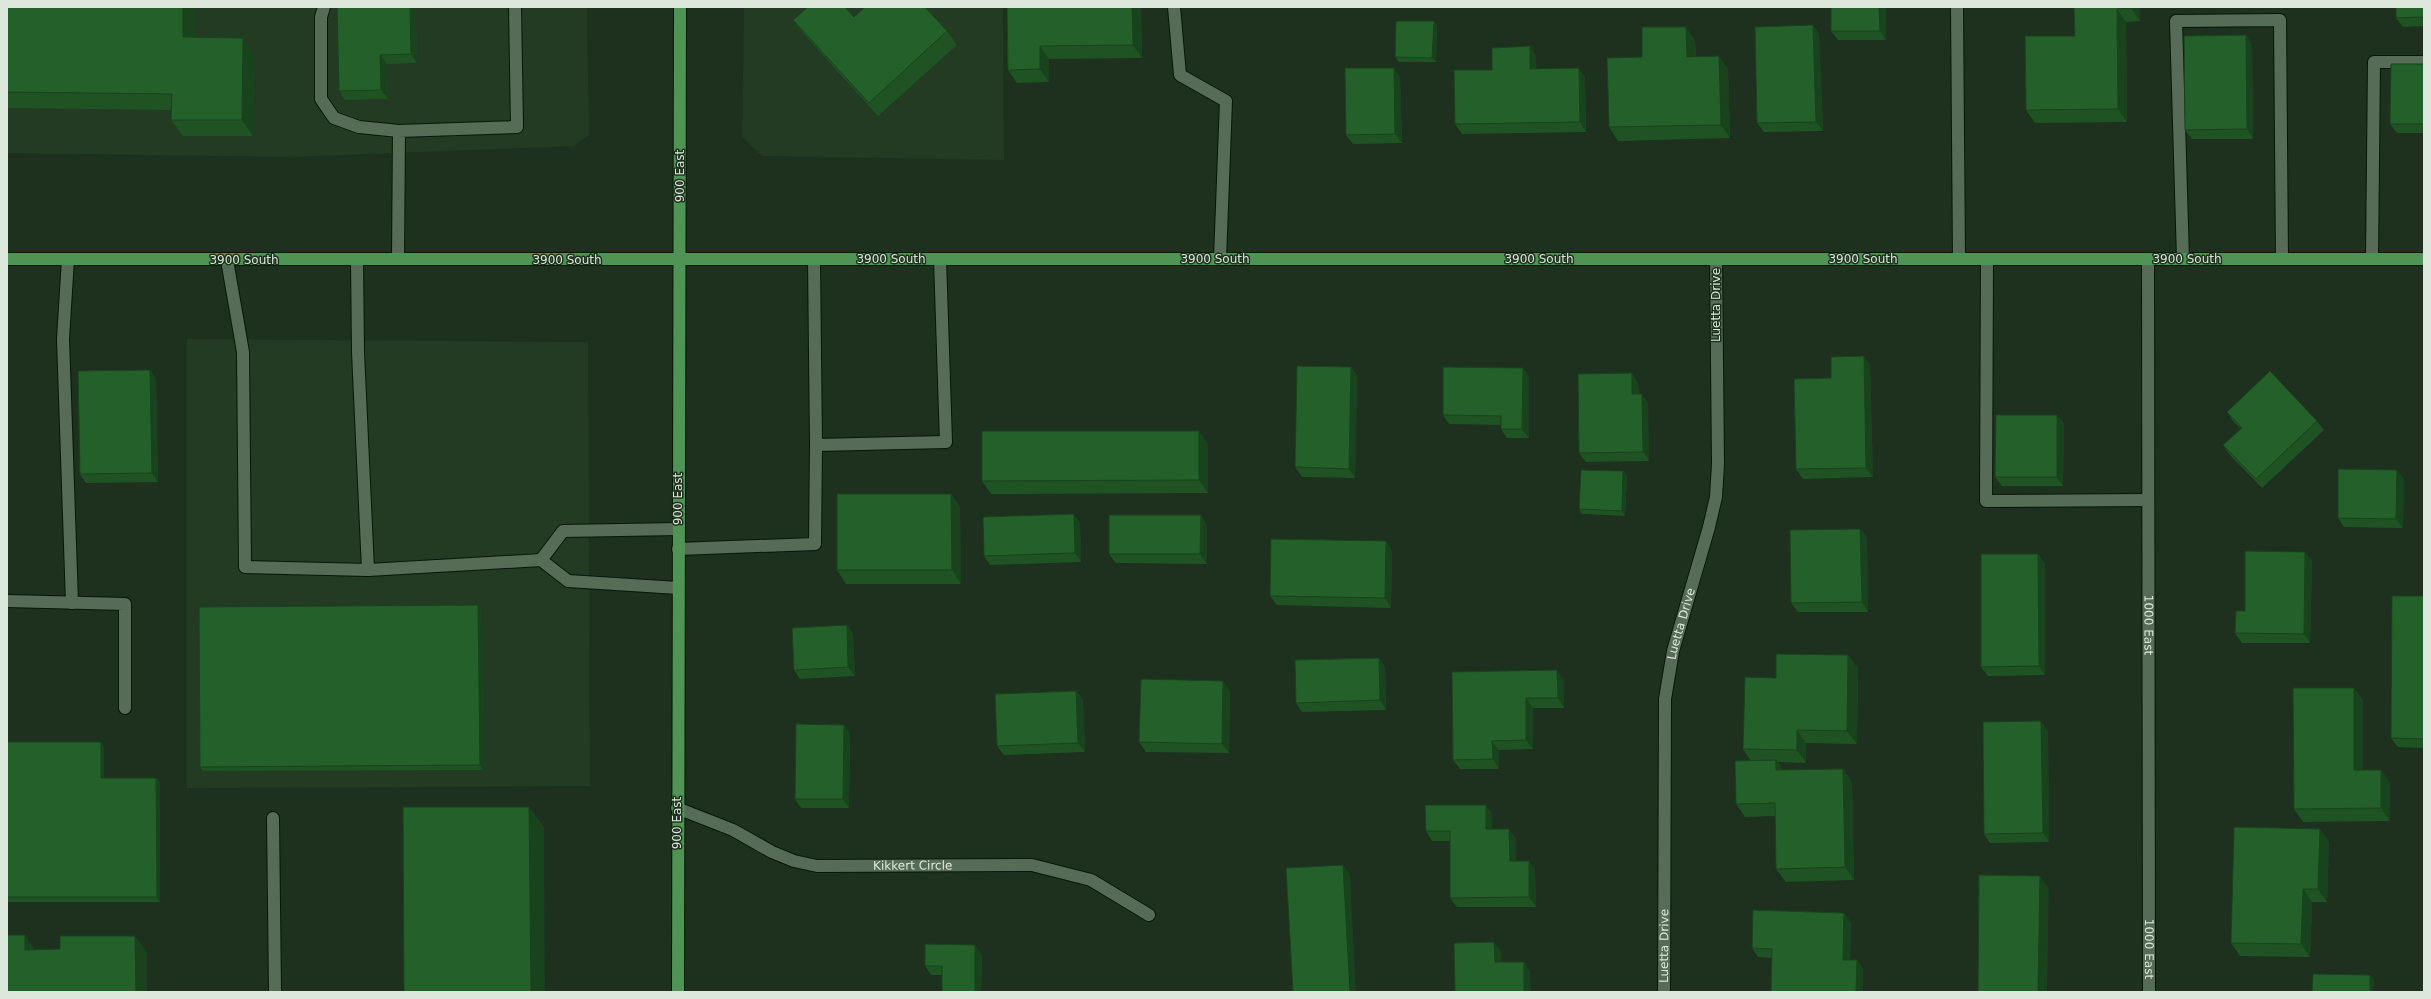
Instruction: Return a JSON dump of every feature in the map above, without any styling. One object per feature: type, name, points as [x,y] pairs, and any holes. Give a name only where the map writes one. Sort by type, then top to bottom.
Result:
[{"type":"main road","name":"900 East","points":[[678,992],[677,808],[680,7]]},
{"type":"main road","name":"3900 South","points":[[7,259],[2424,258]]},
{"type":"street","points":[[324,7],[321,17],[321,99],[334,118],[360,127],[399,131],[517,127],[515,7]]},
{"type":"street","points":[[1174,7],[1180,75],[1226,102],[1220,259]]},
{"type":"street","points":[[1957,7],[1959,258]]},
{"type":"street","points":[[2183,258],[2176,21],[2280,20],[2282,258]]},
{"type":"street","points":[[2372,258],[2374,62],[2424,62]]},
{"type":"street","points":[[398,259],[399,131]]},
{"type":"street","name":"Luetta Drive","points":[[1664,992],[1666,699],[1673,651],[1709,527],[1716,497],[1718,464],[1716,258]]},
{"type":"street","points":[[1986,258],[1986,501],[2148,500]]},
{"type":"street","name":"1000 East","points":[[2148,258],[2149,992]]},
{"type":"street","points":[[68,259],[63,339],[72,603]]},
{"type":"street","points":[[678,549],[815,544],[816,445],[814,259]]},
{"type":"street","points":[[816,445],[946,442],[940,259]]},
{"type":"street","points":[[227,260],[243,352],[245,567],[368,570],[541,560],[568,582],[678,588]]},
{"type":"street","points":[[357,260],[358,352],[368,570]]},
{"type":"street","points":[[541,560],[562,531],[678,529]]},
{"type":"street","points":[[7,601],[125,604],[125,708]]},
{"type":"street","name":"Kikkert Circle","points":[[677,808],[733,830],[772,852],[794,861],[817,866],[1032,865],[1091,880],[1149,915]]},
{"type":"street","points":[[273,818],[275,992]]},
{"type":"shaded area","points":[[7,7],[587,7],[589,135],[574,146],[292,157],[7,153]]},
{"type":"shaded area","points":[[744,7],[1003,7],[1004,160],[762,156],[742,137]]},
{"type":"shaded area","points":[[187,339],[588,342],[590,786],[187,788]]},
{"type":"building","points":[[7,7],[183,7],[183,37],[243,38],[242,120],[171,120],[172,94],[7,92]]},
{"type":"building","points":[[337,7],[410,7],[411,54],[380,55],[381,90],[339,91]]},
{"type":"building","points":[[808,7],[845,7],[854,17],[865,7],[925,7],[947,31],[869,103],[793,20]]},
{"type":"building","points":[[1007,7],[1132,7],[1133,45],[1040,46],[1040,69],[1008,70]]},
{"type":"building","points":[[1831,7],[1879,7],[1880,31],[1831,31]]},
{"type":"building","points":[[2074,7],[2131,7],[2117,9],[2118,109],[2026,110],[2025,36],[2075,36]]},
{"type":"building","points":[[2396,7],[2424,7],[2424,17],[2396,18]]},
{"type":"building","points":[[1396,21],[1434,21],[1432,58],[1395,57]]},
{"type":"building","points":[[1813,25],[1816,122],[1757,123],[1755,27]]},
{"type":"building","points":[[1642,27],[1686,27],[1687,57],[1719,56],[1721,125],[1609,127],[1607,58],[1642,57]]},
{"type":"building","points":[[2246,35],[2247,129],[2185,130],[2184,36]]},
{"type":"building","points":[[1530,46],[1530,69],[1579,68],[1580,122],[1455,124],[1454,70],[1492,70],[1492,48]]},
{"type":"building","points":[[2391,64],[2424,64],[2424,124],[2390,124]]},
{"type":"building","points":[[1345,68],[1394,68],[1395,134],[1346,135]]},
{"type":"building","points":[[1864,356],[1866,468],[1796,469],[1794,379],[1831,378],[1831,357]]},
{"type":"building","points":[[1297,366],[1351,367],[1349,469],[1295,467]]},
{"type":"building","points":[[1443,367],[1523,368],[1522,429],[1501,429],[1501,416],[1443,415]]},
{"type":"building","points":[[150,370],[152,473],[80,474],[78,371]]},
{"type":"building","points":[[2270,371],[2317,421],[2256,479],[2223,445],[2242,428],[2227,412]]},
{"type":"building","points":[[1632,373],[1632,394],[1642,394],[1643,452],[1579,453],[1578,374]]},
{"type":"building","points":[[1996,415],[2057,415],[2057,477],[1995,477]]},
{"type":"building","points":[[982,431],[1199,431],[1199,480],[982,481]]},
{"type":"building","points":[[2338,469],[2397,470],[2396,519],[2338,518]]},
{"type":"building","points":[[1581,470],[1623,471],[1622,511],[1579,509]]},
{"type":"building","points":[[837,494],[951,494],[952,570],[837,570]]},
{"type":"building","points":[[1074,514],[1075,553],[984,556],[983,517]]},
{"type":"building","points":[[1109,515],[1201,515],[1200,554],[1109,554]]},
{"type":"building","points":[[1860,529],[1862,602],[1791,603],[1790,530]]},
{"type":"building","points":[[1271,539],[1386,541],[1385,598],[1270,596]]},
{"type":"building","points":[[2245,551],[2305,552],[2304,634],[2235,633],[2236,611],[2245,611]]},
{"type":"building","points":[[1981,554],[2038,554],[2039,666],[1981,667]]},
{"type":"building","points":[[2392,596],[2424,596],[2424,739],[2391,738]]},
{"type":"building","points":[[478,605],[480,765],[200,767],[199,607]]},
{"type":"building","points":[[847,625],[848,667],[794,670],[792,628]]},
{"type":"building","points":[[1776,654],[1848,655],[1847,731],[1797,730],[1797,750],[1743,749],[1745,677],[1776,678]]},
{"type":"building","points":[[1379,658],[1380,700],[1296,703],[1295,660]]},
{"type":"building","points":[[1557,670],[1558,698],[1526,698],[1526,740],[1492,741],[1493,759],[1453,760],[1452,672]]},
{"type":"building","points":[[1141,679],[1223,681],[1222,744],[1139,742]]},
{"type":"building","points":[[2293,688],[2354,688],[2354,770],[2381,770],[2381,808],[2294,809]]},
{"type":"building","points":[[1076,691],[1078,743],[997,746],[995,694]]},
{"type":"building","points":[[2041,721],[2043,833],[1984,834],[1983,722]]},
{"type":"building","points":[[796,724],[844,725],[843,799],[795,799]]},
{"type":"building","points":[[7,742],[101,742],[101,778],[156,778],[157,897],[7,897]]},
{"type":"building","points":[[1776,760],[1776,770],[1843,769],[1845,867],[1776,869],[1775,803],[1736,804],[1735,761]]},
{"type":"building","points":[[1425,805],[1486,805],[1486,829],[1509,829],[1510,861],[1529,861],[1529,897],[1450,898],[1450,831],[1426,831]]},
{"type":"building","points":[[403,807],[529,807],[531,992],[404,992]]},
{"type":"building","points":[[2234,827],[2320,829],[2318,889],[2303,889],[2301,944],[2231,943]]},
{"type":"building","points":[[1343,865],[1350,992],[1293,992],[1286,868]]},
{"type":"building","points":[[1979,875],[2040,876],[2038,992],[1978,992]]},
{"type":"building","points":[[1753,910],[1844,913],[1843,960],[1857,960],[1856,992],[1771,992],[1772,949],[1752,948]]},
{"type":"building","points":[[7,935],[25,935],[25,950],[60,949],[60,936],[135,936],[136,992],[7,992]]},
{"type":"building","points":[[1494,942],[1495,962],[1524,962],[1524,992],[1455,992],[1454,943]]},
{"type":"building","points":[[925,944],[975,945],[975,992],[942,992],[942,966],[925,966]]},
{"type":"building","points":[[2313,974],[2370,975],[2370,992],[2312,992]]}]
